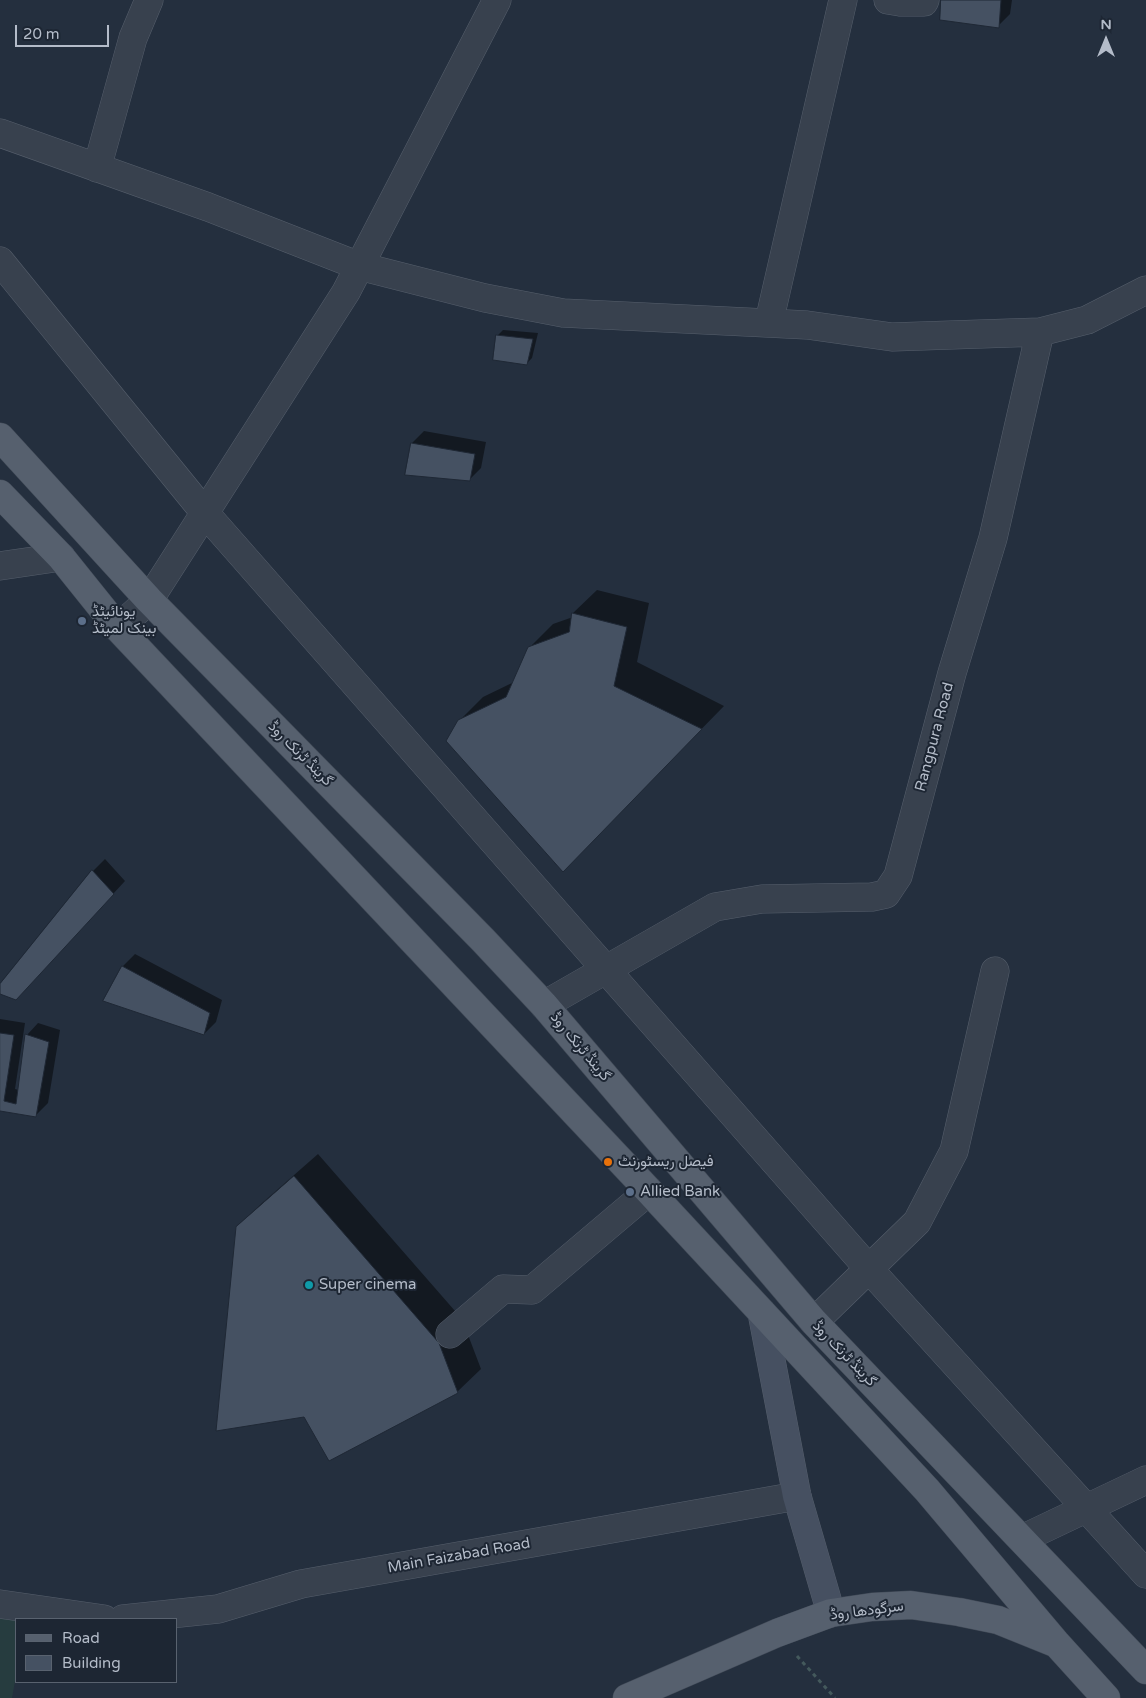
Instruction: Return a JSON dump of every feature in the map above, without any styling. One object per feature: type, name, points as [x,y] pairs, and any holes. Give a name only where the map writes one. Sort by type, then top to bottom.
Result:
[{"type":"main road","name":"گرینڈ ٹرنک روڈ","points":[[0,437],[149,600],[483,940],[544,1005],[814,1322],[1146,1670]]},
{"type":"main road","name":"گرینڈ ٹرنک روڈ","points":[[0,494],[61,558],[118,628],[649,1191],[927,1490],[1057,1644],[1106,1698]]},
{"type":"main road","points":[[762,1313],[797,1496],[831,1613]]},
{"type":"main road","name":"سرگودھا روڈ","points":[[627,1698],[777,1633],[831,1613],[872,1607],[911,1606],[960,1612],[998,1620],[1057,1644]]},
{"type":"street","points":[[98,168],[133,38],[149,0]]},
{"type":"street","points":[[118,628],[149,600],[346,292],[497,0]]},
{"type":"street","points":[[769,322],[842,0]]},
{"type":"street","points":[[888,0],[924,2],[924,0]]},
{"type":"street","points":[[0,133],[208,207],[360,266],[485,298],[563,313],[807,324],[892,338],[1040,332],[1087,320],[1146,290]]},
{"type":"street","points":[[0,261],[205,512],[868,1269],[1146,1574]]},
{"type":"street","name":"Rangpura Road","points":[[544,1005],[716,907],[762,899],[872,897],[886,894],[898,876],[952,673],[993,538],[1040,332]]},
{"type":"street","points":[[0,566],[61,558]]},
{"type":"street","points":[[814,1322],[917,1222],[954,1152],[995,971]]},
{"type":"street","points":[[450,1334],[503,1289],[532,1290],[649,1191]]},
{"type":"street","points":[[1022,1539],[1146,1480]]},
{"type":"street","name":"Main Faizabad Road","points":[[132,1618],[218,1608],[301,1584],[797,1496]]},
{"type":"street","points":[[0,1604],[97,1618]]},
{"type":"path","points":[[777,1633],[835,1698]]},
{"type":"green space","points":[[0,1618],[15,1620],[15,1682],[12,1698],[0,1698]]},
{"type":"building","points":[[941,0],[1001,0],[999,28],[940,20]]},
{"type":"building","points":[[496,335],[533,339],[527,365],[493,360]]},
{"type":"building","points":[[411,443],[475,454],[470,481],[405,475]]},
{"type":"building","points":[[572,613],[627,627],[614,686],[702,729],[563,872],[446,741],[458,720],[506,697],[528,647],[569,632]]},
{"type":"building","points":[[92,870],[114,894],[16,1000],[0,994],[0,984]]},
{"type":"building","points":[[122,966],[210,1013],[204,1035],[103,1001]]},
{"type":"building","points":[[0,1033],[14,1035],[4,1101],[16,1104],[25,1034],[49,1042],[36,1117],[0,1111]]},
{"type":"building","name":"Super cinema","points":[[294,1176],[439,1343],[458,1393],[329,1461],[304,1417],[216,1431],[236,1227]]},
{"type":"place","name":"یونائیٹڈ بینک لمیٹڈ","points":[[82,621]]},
{"type":"place","name":"فیصل ریسٹورنٹ","points":[[608,1162]]},
{"type":"place","name":"Allied Bank","points":[[630,1192]]},
{"type":"place","name":"Super cinema","points":[[309,1285]]}]
